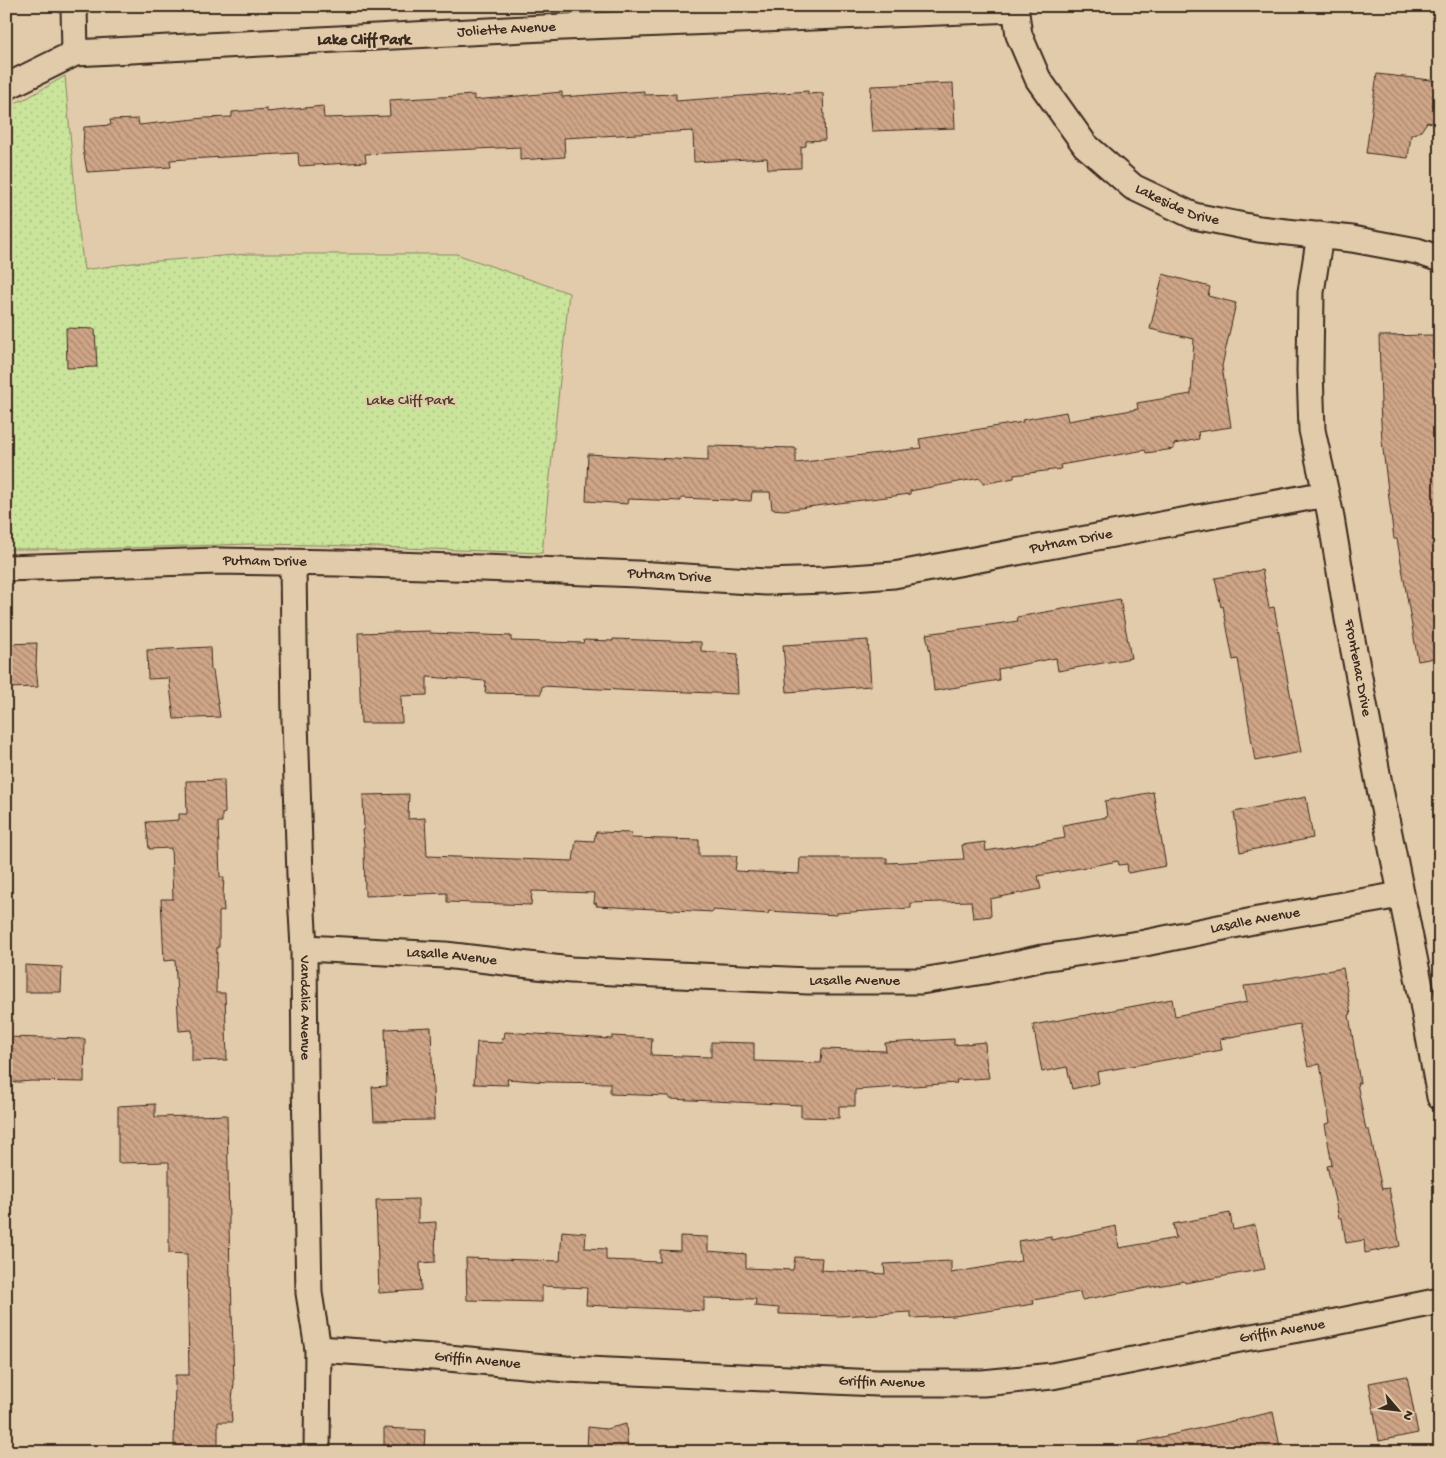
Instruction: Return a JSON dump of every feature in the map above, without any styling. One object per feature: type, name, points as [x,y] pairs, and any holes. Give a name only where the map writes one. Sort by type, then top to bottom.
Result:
[{"type":"street","points":[[74,6],[76,53]]},
{"type":"street","name":"Joliette Avenue","points":[[6,87],[76,53],[564,27],[1016,8]]},
{"type":"street","name":"Lakeside Drive","points":[[1016,8],[1018,35],[1038,79],[1084,145],[1133,187],[1194,216],[1259,229],[1352,239],[1417,251],[1440,259]]},
{"type":"street","name":"Frontenac Drive","points":[[1320,235],[1311,292],[1310,371],[1312,430],[1326,494],[1400,895],[1440,1096]]},
{"type":"street","name":"Putnam Drive","points":[[6,568],[217,561],[338,563],[637,574],[766,582],[826,580],[894,575],[1326,494]]},
{"type":"street","name":"Vandalia Avenue","points":[[293,563],[295,721],[304,948],[309,1294],[318,1349],[317,1452]]},
{"type":"street","name":"Lasalle Avenue","points":[[304,948],[445,956],[571,970],[808,981],[921,981],[984,971],[1042,958],[1145,943],[1258,920],[1400,895]]},
{"type":"street","name":"Griffin Avenue","points":[[318,1349],[566,1369],[877,1383],[983,1383],[1052,1376],[1245,1338],[1311,1328],[1440,1301]]},
{"type":"green space","name":"Lake Cliff Park","points":[[65,76],[78,225],[84,270],[132,263],[248,254],[456,254],[569,293],[542,553],[249,544],[94,549],[6,549],[6,107],[29,97]]},
{"type":"building","points":[[1377,74],[1440,81],[1440,124],[1427,122],[1421,131],[1411,135],[1408,158],[1366,153]]},
{"type":"building","points":[[953,83],[955,128],[872,131],[871,86]]},
{"type":"building","points":[[644,91],[644,95],[676,94],[676,101],[808,91],[808,94],[823,93],[825,140],[806,141],[806,146],[801,147],[801,168],[768,169],[767,158],[694,162],[693,131],[564,138],[565,157],[520,160],[520,147],[365,154],[366,162],[299,166],[298,153],[170,160],[171,167],[87,172],[83,149],[84,127],[111,125],[110,120],[138,119],[139,125],[232,117],[232,112],[267,109],[267,112],[323,106],[324,118],[390,116],[389,100],[474,95],[474,100],[562,92],[562,97]]},
{"type":"building","points":[[1163,274],[1210,287],[1208,296],[1236,303],[1222,366],[1231,427],[1198,432],[1199,439],[1174,444],[1174,449],[1146,453],[1145,450],[1060,465],[1061,469],[1014,475],[1014,478],[983,484],[980,478],[910,491],[910,494],[784,510],[772,509],[770,492],[752,492],[751,501],[681,498],[681,501],[628,499],[627,504],[586,501],[588,454],[708,461],[708,446],[796,448],[796,463],[921,448],[919,439],[1023,422],[1022,420],[1066,412],[1068,421],[1138,409],[1137,403],[1191,394],[1194,339],[1150,329]]},
{"type":"building","points":[[66,328],[95,329],[97,367],[67,368]]},
{"type":"building","points":[[1433,335],[1438,438],[1435,438],[1440,473],[1440,657],[1418,661],[1397,539],[1394,539],[1382,441],[1379,336]]},
{"type":"building","points":[[1262,570],[1269,608],[1274,607],[1301,752],[1255,761],[1238,659],[1233,660],[1223,606],[1221,607],[1215,578]]},
{"type":"building","points":[[1120,599],[1131,658],[1058,671],[1056,658],[998,669],[999,680],[934,691],[926,634],[1018,621],[1017,617]]},
{"type":"building","points":[[430,631],[430,633],[511,636],[511,641],[583,643],[584,640],[613,641],[613,639],[701,642],[701,651],[738,654],[738,694],[542,686],[541,694],[485,693],[486,681],[427,677],[427,695],[401,696],[402,723],[361,723],[358,633]]},
{"type":"building","points":[[868,640],[871,686],[787,692],[783,645]]},
{"type":"building","points":[[37,643],[36,666],[38,687],[6,688],[6,644]]},
{"type":"building","points":[[210,647],[211,671],[213,671],[220,717],[174,719],[169,678],[148,679],[147,650]]},
{"type":"building","points":[[224,780],[225,813],[222,814],[222,822],[218,822],[220,877],[224,877],[224,911],[219,912],[216,993],[225,993],[227,1060],[192,1061],[192,1030],[179,1031],[175,960],[164,961],[161,899],[173,899],[171,848],[149,849],[146,822],[179,820],[179,814],[187,814],[186,781]]},
{"type":"building","points":[[1153,792],[1166,866],[1128,873],[1127,864],[1119,865],[1118,861],[1038,876],[1041,889],[990,899],[991,916],[973,918],[971,901],[911,903],[911,908],[837,913],[837,915],[769,911],[768,914],[713,910],[713,912],[596,906],[597,904],[594,903],[595,893],[532,891],[531,905],[447,902],[447,893],[365,896],[362,830],[364,829],[363,795],[409,794],[408,819],[425,818],[427,856],[573,861],[576,840],[594,841],[596,832],[632,833],[631,838],[699,840],[699,856],[737,856],[735,871],[799,874],[800,858],[887,858],[887,863],[964,859],[962,845],[985,842],[986,851],[1065,838],[1063,825],[1107,817],[1105,801]]},
{"type":"building","points":[[1306,797],[1313,838],[1240,852],[1234,812]]},
{"type":"building","points":[[25,965],[62,967],[61,992],[25,992]]},
{"type":"building","points":[[1343,968],[1360,1083],[1357,1083],[1366,1130],[1369,1130],[1382,1189],[1389,1188],[1400,1246],[1365,1253],[1364,1240],[1346,1243],[1342,1218],[1339,1218],[1327,1166],[1332,1165],[1325,1124],[1330,1123],[1320,1064],[1308,1067],[1299,1024],[1220,1039],[1222,1050],[1097,1072],[1099,1083],[1072,1089],[1067,1067],[1042,1072],[1033,1025],[1172,999],[1175,1016],[1247,1002],[1244,986]]},
{"type":"building","points":[[431,1027],[434,1120],[374,1121],[372,1087],[387,1086],[385,1029]]},
{"type":"building","points":[[505,1032],[612,1039],[612,1036],[652,1038],[651,1055],[711,1057],[711,1042],[754,1043],[754,1061],[821,1063],[822,1049],[886,1051],[885,1043],[954,1039],[954,1045],[985,1042],[989,1078],[956,1080],[957,1083],[855,1090],[855,1106],[839,1106],[839,1118],[801,1117],[801,1105],[669,1099],[669,1096],[610,1094],[610,1083],[507,1079],[508,1085],[474,1084],[477,1042],[502,1043],[501,1038],[504,1038]]},
{"type":"building","points":[[6,1037],[85,1039],[84,1082],[32,1081],[6,1083]]},
{"type":"building","points":[[155,1104],[155,1117],[227,1115],[234,1384],[231,1407],[232,1422],[218,1422],[218,1452],[174,1452],[175,1375],[189,1375],[187,1254],[169,1253],[169,1162],[118,1163],[118,1106]]},
{"type":"building","points":[[418,1199],[418,1223],[436,1222],[435,1262],[420,1263],[421,1290],[379,1293],[376,1200]]},
{"type":"building","points":[[1230,1213],[1233,1230],[1255,1225],[1265,1269],[1185,1283],[1184,1281],[1082,1300],[1080,1292],[1033,1300],[1034,1304],[954,1316],[911,1318],[911,1312],[840,1316],[779,1314],[779,1308],[755,1306],[756,1299],[704,1298],[704,1311],[586,1305],[587,1288],[542,1286],[542,1302],[467,1300],[466,1258],[560,1261],[562,1231],[586,1233],[585,1248],[606,1249],[606,1260],[660,1262],[660,1250],[680,1251],[680,1236],[708,1237],[708,1251],[746,1254],[746,1268],[793,1270],[795,1257],[822,1258],[821,1270],[885,1274],[884,1264],[951,1261],[951,1273],[1021,1261],[1018,1241],[1051,1236],[1051,1240],[1116,1226],[1119,1248],[1176,1238],[1173,1224]]},
{"type":"building","points":[[1407,1376],[1418,1433],[1379,1441],[1369,1383]]},
{"type":"building","points":[[1273,1412],[1281,1452],[1140,1452],[1139,1442]]},
{"type":"building","points":[[626,1424],[628,1452],[587,1452],[588,1427],[606,1429]]},
{"type":"building","points":[[384,1428],[425,1430],[424,1452],[384,1452]]},
{"type":"district","name":"Lake Cliff Park","points":[[364,41]]}]
